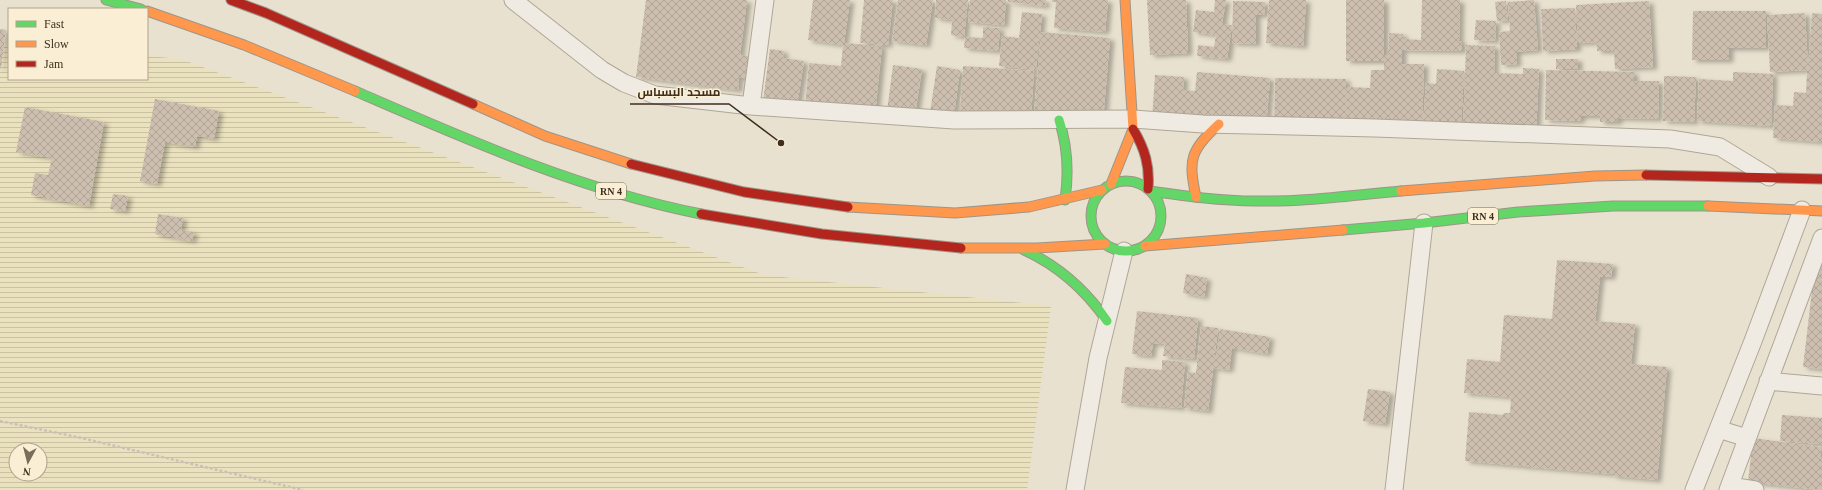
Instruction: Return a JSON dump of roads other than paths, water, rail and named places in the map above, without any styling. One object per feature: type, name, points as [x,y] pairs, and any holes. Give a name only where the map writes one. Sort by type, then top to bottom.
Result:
[{"type":"main road","points":[[106,0],[136,8]]},
{"type":"main road","points":[[231,0],[273,16],[545,136],[594,153],[694,181],[796,200],[847,207],[955,213],[1029,207],[1065,200],[1102,190]]},
{"type":"main road","points":[[1125,0],[1133,124],[1148,157],[1150,173],[1149,190]]},
{"type":"main road","name":"RN 4","points":[[148,11],[192,25],[246,45],[529,164],[630,197],[733,221],[785,230],[919,245],[1021,249],[1105,244]]},
{"type":"main road","points":[[1059,120],[1066,139],[1069,159],[1069,180],[1065,200]]},
{"type":"main road","points":[[1111,184],[1133,124]]},
{"type":"main road","points":[[1196,197],[1190,170],[1192,156],[1204,138],[1219,124]]},
{"type":"main road","points":[[1149,190],[1196,197],[1255,201],[1298,200],[1595,176],[1682,175],[1822,179]]},
{"type":"main road","points":[[1120,181],[1130,181],[1140,184],[1149,190],[1156,199],[1160,209],[1161,220],[1158,230],[1152,239],[1144,246],[1135,250],[1124,251],[1114,249],[1105,244],[1095,232],[1090,217],[1091,207],[1095,198],[1102,190],[1111,184],[1120,181]]},
{"type":"main road","name":"RN 4","points":[[1144,246],[1424,223],[1518,212],[1613,206],[1707,206],[1822,211]]},
{"type":"main road","points":[[1021,249],[1039,256],[1071,277],[1093,300],[1107,321]]},
{"type":"street","points":[[513,0],[597,65],[624,83],[655,95],[751,106],[954,120],[1059,120],[1133,124],[1219,124],[1670,138],[1720,147],[1769,177]]},
{"type":"street","points":[[751,106],[765,0]]},
{"type":"street","points":[[1694,490],[1802,210]]},
{"type":"street","points":[[1394,490],[1424,223]]},
{"type":"street","points":[[1755,490],[1729,488],[1822,238]]},
{"type":"street","points":[[1075,490],[1098,358],[1124,251]]},
{"type":"street","points":[[1768,380],[1822,386]]},
{"type":"street","points":[[1718,429],[1747,438]]},
{"type":"place","name":"مسجد البسباس","points":[[781,143]]}]
